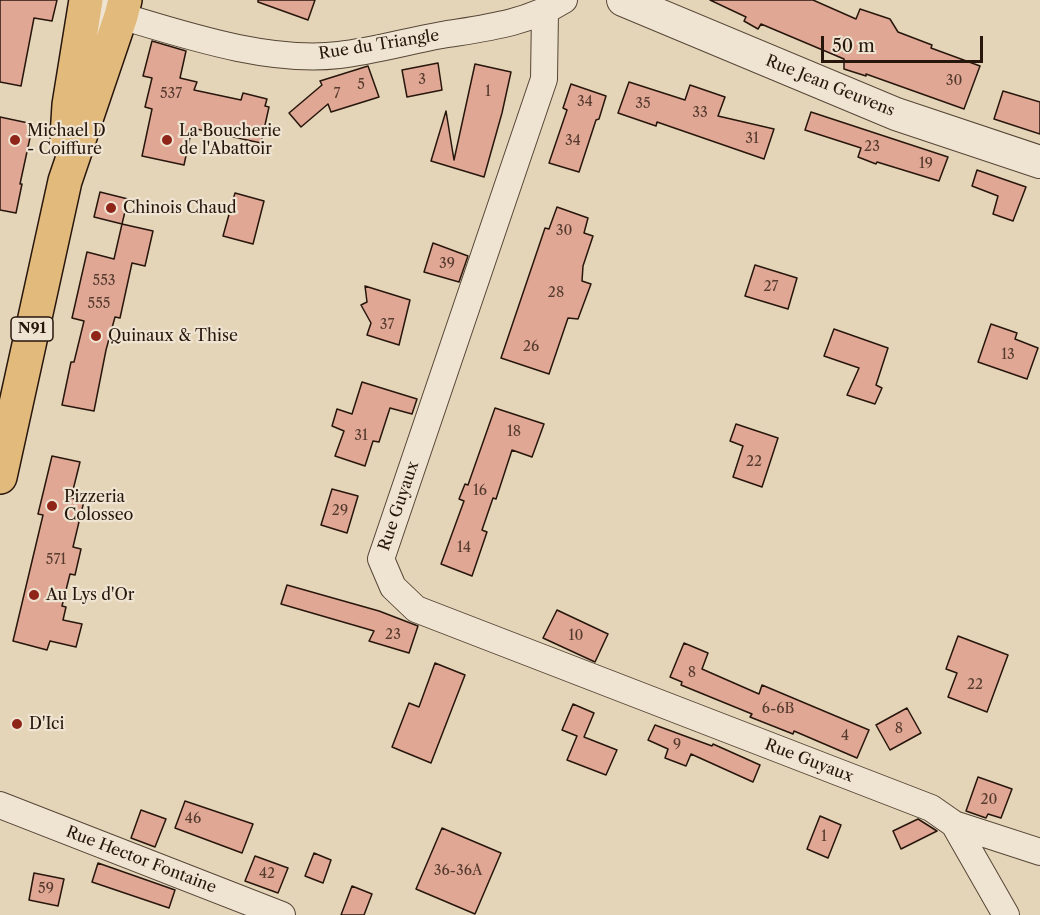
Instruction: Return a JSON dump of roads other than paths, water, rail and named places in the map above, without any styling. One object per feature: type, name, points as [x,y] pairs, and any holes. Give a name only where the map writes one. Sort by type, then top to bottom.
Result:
[{"type":"main road","name":"N91","points":[[65,181],[69,105],[86,0]]},
{"type":"main road","name":"N91","points":[[0,477],[65,181],[117,5]]},
{"type":"street","name":"Rue Jean Geuvens","points":[[623,0],[896,114],[1040,162]]},
{"type":"street","name":"Rue du Triangle","points":[[117,5],[254,52],[297,56],[339,55],[513,23],[554,6]]},
{"type":"street","name":"Rue Guyaux","points":[[554,6],[544,78],[381,559],[393,588],[416,609],[931,808],[954,824]]},
{"type":"street","name":"Rue Hector Fontaine","points":[[0,805],[282,915]]},
{"type":"street","points":[[954,824],[1040,852]]},
{"type":"street","points":[[954,824],[1006,915]]},
{"type":"place","name":"Michael D - Coiffure","points":[[15,140]]},
{"type":"place","name":"La Boucherie de l'Abattoir","points":[[167,140]]},
{"type":"place","name":"Chinois Chaud","points":[[111,208]]},
{"type":"place","name":"Quinaux & Thise","points":[[96,336]]},
{"type":"place","name":"Pizzeria Colosseo","points":[[52,506]]},
{"type":"place","name":"Au Lys d'Or","points":[[34,595]]},
{"type":"place","name":"D'Ici","points":[[17,724]]}]
